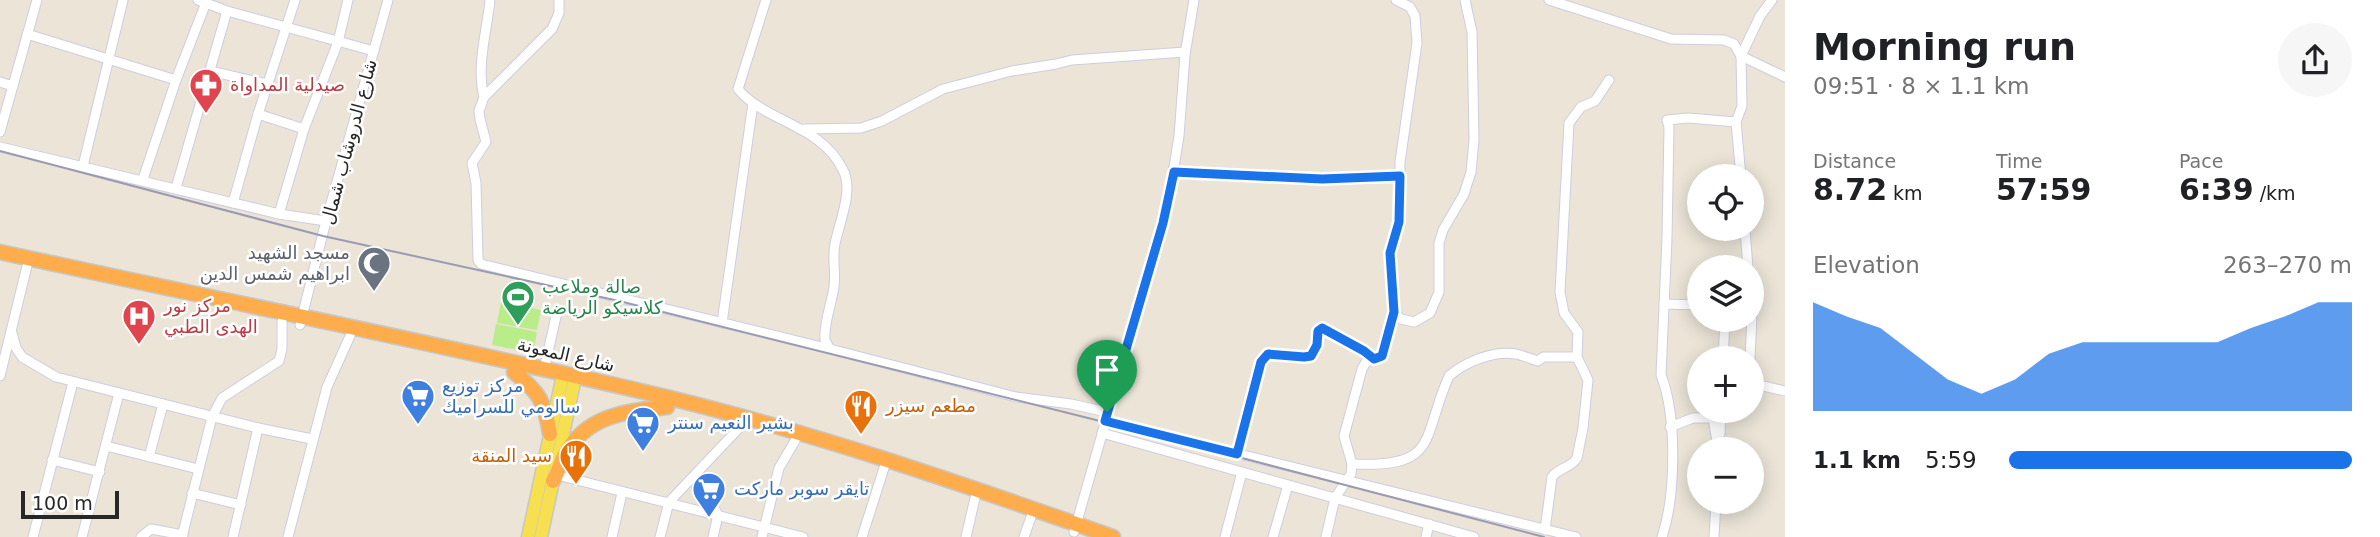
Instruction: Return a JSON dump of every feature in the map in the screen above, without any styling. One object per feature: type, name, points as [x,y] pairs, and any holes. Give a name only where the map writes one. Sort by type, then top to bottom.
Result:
[{"type":"highway","name":"شارع المعونة","points":[[0,252],[301,321],[544,370],[568,380],[795,440],[1031,517],[1112,537]]},
{"type":"highway","name":"شارع المعونة","points":[[0,260],[282,321],[301,321],[350,336],[514,372],[649,393],[792,432],[964,485],[1079,531]]},
{"type":"highway","points":[[514,372],[542,400],[550,433]]},
{"type":"highway","points":[[550,481],[574,441],[602,418],[620,412],[667,407]]},
{"type":"main road","points":[[528,537],[550,481],[550,433],[568,380]]},
{"type":"main road","points":[[541,537],[568,380]]},
{"type":"street","points":[[0,132],[37,0]]},
{"type":"street","points":[[82,166],[122,0]]},
{"type":"street","points":[[233,203],[267,84],[295,0]]},
{"type":"street","points":[[279,214],[304,129],[338,42],[348,0]]},
{"type":"street","name":"شارع الدروشاب شمال","points":[[301,321],[388,0]]},
{"type":"street","points":[[484,97],[481,88],[482,65],[491,0]]},
{"type":"street","points":[[559,0],[559,13],[552,29],[484,97],[479,111],[486,142],[472,163],[476,183],[478,260],[481,264],[1016,397],[1071,404],[1106,417],[1237,454],[1576,537]]},
{"type":"street","points":[[766,0],[738,89],[753,103],[804,129],[834,155],[845,175],[844,212],[834,248],[835,282],[825,337],[830,349]]},
{"type":"street","points":[[1079,531],[1106,417],[1163,223],[1174,172],[1185,52],[1194,0]]},
{"type":"street","points":[[1326,537],[1335,498],[1351,474],[1352,464],[1344,436],[1362,369],[1366,362],[1378,359],[1384,352],[1394,312],[1390,253],[1399,222],[1400,157],[1415,68],[1417,26],[1410,7],[1396,0]]},
{"type":"street","points":[[1394,312],[1401,319],[1414,322],[1430,313],[1439,292],[1439,243],[1443,230],[1457,209],[1471,172],[1474,140],[1472,32],[1465,0]]},
{"type":"street","points":[[1549,0],[1671,39],[1724,40],[1734,44],[1741,56],[1785,77]]},
{"type":"street","points":[[1740,164],[1736,122],[1742,106],[1741,56],[1760,16],[1772,0]]},
{"type":"street","points":[[143,180],[203,1],[227,11],[374,51]]},
{"type":"street","points":[[176,188],[227,11]]},
{"type":"street","points":[[27,34],[176,79]]},
{"type":"street","points":[[804,129],[861,128],[881,121],[943,89],[1012,71],[1072,60],[1185,52]]},
{"type":"street","points":[[210,71],[267,84]]},
{"type":"street","points":[[1545,530],[1552,477],[1554,473],[1574,463],[1583,428],[1588,380],[1577,357],[1578,332],[1564,313],[1560,292],[1569,123],[1581,107],[1595,101],[1609,80]]},
{"type":"street","points":[[0,82],[13,86]]},
{"type":"street","points":[[722,323],[753,103]]},
{"type":"street","points":[[258,114],[304,129]]},
{"type":"street","points":[[1661,537],[1669,515],[1672,492],[1667,390],[1661,375],[1669,172],[1667,120],[1688,118],[1736,122]]},
{"type":"street","points":[[0,147],[279,214],[326,221]]},
{"type":"street","points":[[1174,172],[1322,179],[1400,176]]},
{"type":"street","points":[[0,376],[27,266]]},
{"type":"street","points":[[1664,304],[1687,305]]},
{"type":"street","points":[[544,370],[557,312]]},
{"type":"street","points":[[141,537],[151,529],[182,536],[212,417],[222,398],[279,361],[282,321]]},
{"type":"street","points":[[1237,454],[1261,362],[1268,354],[1311,356],[1317,345],[1318,331],[1322,328],[1374,359]]},
{"type":"street","points":[[12,333],[18,352],[56,377],[212,417],[312,439]]},
{"type":"street","points":[[288,537],[327,387],[350,336]]},
{"type":"street","points":[[1352,464],[1390,464],[1418,451],[1429,436],[1449,376],[1476,361],[1504,354],[1517,354],[1538,361],[1543,357],[1577,357]]},
{"type":"street","points":[[33,537],[73,382]]},
{"type":"street","points":[[1764,387],[1785,391]]},
{"type":"street","points":[[82,537],[119,393]]},
{"type":"street","points":[[149,457],[163,404]]},
{"type":"street","points":[[1670,427],[1693,418],[1713,418],[1716,437]]},
{"type":"street","points":[[660,537],[669,502],[741,426]]},
{"type":"street","points":[[233,537],[258,428]]},
{"type":"street","points":[[1102,433],[1474,537]]},
{"type":"street","points":[[762,537],[779,468],[795,440]]},
{"type":"street","points":[[106,446],[198,469]]},
{"type":"street","points":[[52,460],[100,471]]},
{"type":"street","points":[[862,537],[884,468]]},
{"type":"street","points":[[1225,537],[1242,472]]},
{"type":"street","points":[[695,475],[718,515],[713,537]]},
{"type":"street","points":[[550,481],[669,502],[803,537]]},
{"type":"street","points":[[1273,537],[1287,485]]},
{"type":"street","points":[[612,537],[622,493]]},
{"type":"street","points":[[192,494],[241,505]]},
{"type":"street","points":[[966,537],[975,498]]},
{"type":"street","points":[[1714,537],[1715,514]]},
{"type":"street","points":[[1024,537],[1031,517]]},
{"type":"street","points":[[1426,537],[1429,524]]},
{"type":"green space","points":[[501,302],[541,310],[537,330],[497,323]]},
{"type":"green space","points":[[496,324],[537,332],[533,353],[492,345]]},
{"type":"railway","points":[[0,151],[323,236],[619,301],[1108,423],[1544,537]]},
{"type":"place","name":"صيدلية المداواة","points":[[206,115]]},
{"type":"place","name":"مسجد الشهيد ابراهيم شمس الدين","points":[[374,293]]},
{"type":"place","name":"صالة وملاعب كلاسيكو الرياضة","points":[[518,327]]},
{"type":"place","name":"مركز نور الهدى الطبي","points":[[139,346]]},
{"type":"place","name":"مركز توزيع سالومي للسراميك","points":[[418,426]]},
{"type":"place","name":"مطعم سيزر","points":[[861,436]]},
{"type":"place","name":"بشير النعيم سنتر","points":[[643,453]]},
{"type":"place","name":"سيد المنقة","points":[[576,486]]},
{"type":"place","name":"تايقر سوبر ماركت","points":[[709,519]]},
{"type":"route","points":[[1174,172],[1322,179],[1400,176],[1399,222],[1390,253],[1394,312],[1382,356],[1374,359],[1322,328],[1319,328],[1317,345],[1311,356],[1274,353],[1264,356],[1237,454],[1105,421],[1107,412],[1163,223],[1174,172]]}]
